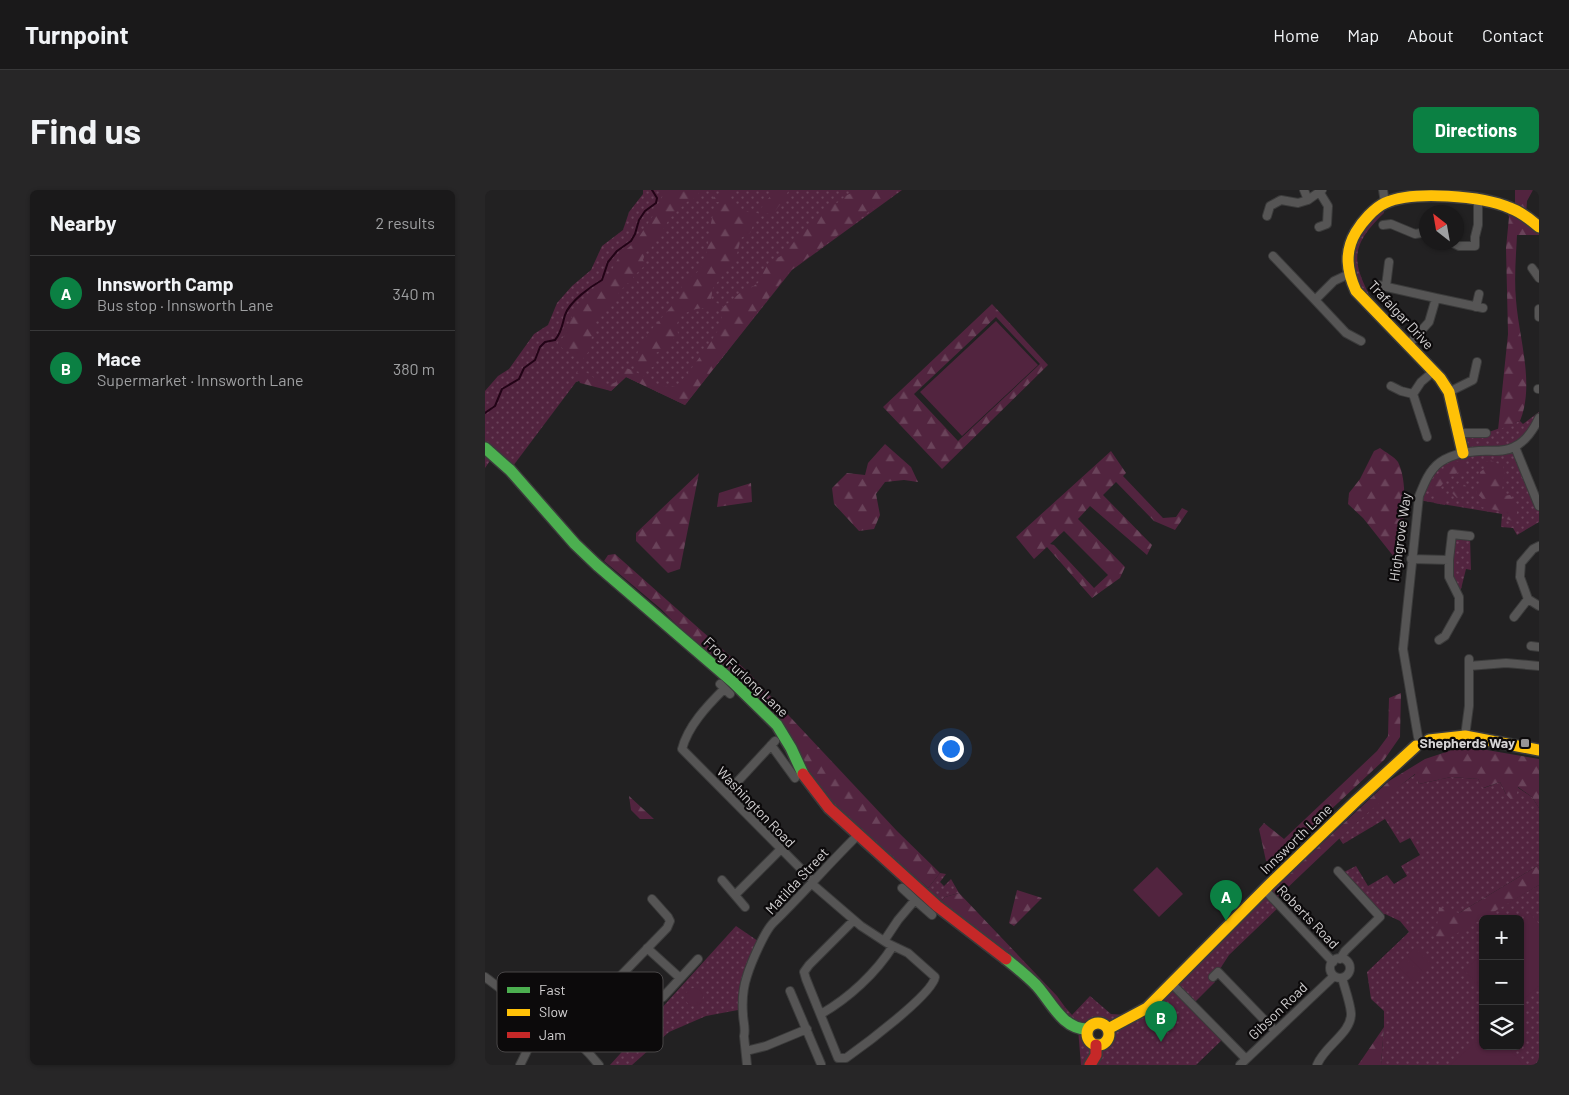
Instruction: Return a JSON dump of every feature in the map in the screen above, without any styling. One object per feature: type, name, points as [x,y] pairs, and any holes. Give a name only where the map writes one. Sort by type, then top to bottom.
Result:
[{"type":"street","points":[[1304,190],[1308,200]]},
{"type":"street","points":[[1383,190],[1385,203]]},
{"type":"street","points":[[1267,216],[1268,205],[1281,200],[1297,203],[1308,200],[1321,191],[1328,206],[1326,225]]},
{"type":"street","name":"Trafalgar Drive","points":[[1463,453],[1449,392],[1434,371],[1356,291],[1349,274],[1348,256],[1353,236],[1362,221],[1385,203],[1412,197],[1451,196],[1478,199],[1504,205],[1526,216],[1539,227]]},
{"type":"street","points":[[1464,247],[1476,248],[1478,199]]},
{"type":"street","points":[[1388,222],[1415,234],[1419,233]]},
{"type":"street","points":[[1278,258],[1355,341]]},
{"type":"street","points":[[1389,262],[1382,285],[1480,308],[1479,294]]},
{"type":"street","points":[[1532,268],[1539,278]]},
{"type":"street","points":[[1315,300],[1334,281],[1349,274]]},
{"type":"street","points":[[1408,345],[1429,322],[1436,298]]},
{"type":"street","points":[[1539,309],[1539,317]]},
{"type":"street","points":[[1449,392],[1473,380],[1477,362]]},
{"type":"street","points":[[1413,394],[1421,382],[1434,371]]},
{"type":"street","points":[[1391,386],[1413,394],[1428,432]]},
{"type":"street","points":[[1539,418],[1531,432],[1515,447],[1535,488],[1539,506]]},
{"type":"street","points":[[1459,433],[1485,433]]},
{"type":"street","name":"Highgrove Way","points":[[1421,741],[1403,649],[1419,496],[1425,480],[1434,467],[1448,458],[1463,453],[1501,451],[1515,447]]},
{"type":"street","name":"Frog Furlong Lane","points":[[485,448],[510,470],[575,544],[597,565],[733,682],[777,725],[816,794],[937,906],[1021,971],[1037,986],[1065,1021],[1078,1029],[1087,1029]]},
{"type":"street","points":[[1445,639],[1459,611],[1459,597],[1449,577],[1448,534],[1470,536]]},
{"type":"street","points":[[1539,546],[1533,549],[1521,563],[1519,577],[1528,599],[1539,606]]},
{"type":"street","points":[[1411,559],[1449,560]]},
{"type":"street","points":[[1514,617],[1528,599]]},
{"type":"street","points":[[1465,736],[1469,706],[1469,663],[1506,663],[1539,666]]},
{"type":"street","name":"Washington Road","points":[[724,689],[709,703],[685,735],[682,749],[812,882],[854,920],[893,946],[908,953],[935,976],[932,986],[897,1019],[846,1058],[839,1058],[821,1014]]},
{"type":"street","points":[[1421,741],[1465,736],[1539,750]]},
{"type":"street","name":"Innsworth Lane","points":[[1108,1029],[1113,1025],[1138,1016],[1356,801],[1421,741]]},
{"type":"street","points":[[727,793],[773,743],[795,778]]},
{"type":"street","name":"Matilda Street","points":[[747,1065],[743,998],[749,970],[765,936],[775,921],[859,834]]},
{"type":"street","points":[[735,895],[780,850]]},
{"type":"street","points":[[1337,960],[1347,961],[1351,968],[1348,975],[1342,978],[1334,976],[1330,969],[1337,960],[1345,951],[1380,917],[1339,871]]},
{"type":"street","points":[[722,880],[745,907]]},
{"type":"street","points":[[903,888],[932,914]]},
{"type":"street","name":"Roberts Road","points":[[1265,890],[1337,960]]},
{"type":"street","points":[[624,972],[667,928],[670,921],[652,899]]},
{"type":"street","points":[[884,940],[915,900]]},
{"type":"street","points":[[854,920],[809,964],[804,972],[821,1014],[839,1004],[879,965],[893,946]]},
{"type":"street","points":[[647,948],[680,978]]},
{"type":"street","points":[[663,997],[698,959]]},
{"type":"street","points":[[1213,977],[1218,972],[1275,1031]]},
{"type":"street","name":"Gibson Road","points":[[1243,1062],[1334,976]]},
{"type":"street","points":[[485,977],[497,987]]},
{"type":"street","points":[[1317,1065],[1325,1050],[1349,1024],[1351,1013],[1342,978]]},
{"type":"street","points":[[1172,984],[1243,1062]]},
{"type":"street","points":[[790,991],[821,1064]]},
{"type":"street","points":[[1092,1024],[1103,1024],[1108,1029],[1107,1039],[1101,1044],[1096,1045],[1087,1038],[1087,1029],[1092,1024]]},
{"type":"street","points":[[746,1051],[766,1046],[807,1029]]},
{"type":"street","points":[[1090,1065],[1096,1055],[1096,1045]]},
{"type":"street","points":[[520,1065],[526,1052]]},
{"type":"street","points":[[587,1052],[597,1064]]},
{"type":"green space","points":[[643,190],[902,190],[792,270],[685,405],[626,377],[611,391],[582,380],[576,382],[510,470],[494,455],[485,468],[485,391],[498,376],[509,369],[534,334],[548,325],[557,303],[572,286],[591,270],[602,246],[623,230],[629,212],[643,194]]},
{"type":"green space","points":[[664,190],[701,190],[695,198],[688,201],[670,218],[657,236],[652,247],[645,253],[643,260],[646,264],[633,277],[638,284],[628,283],[596,322],[594,333],[589,342],[590,350],[582,360],[570,349],[563,349],[558,343],[565,335],[574,311],[587,295],[604,284],[620,255],[637,240],[660,205]]},
{"type":"green space","points":[[725,190],[735,190],[729,199],[738,211],[758,213],[750,233],[741,238],[736,258],[713,288],[711,299],[723,307],[740,293],[758,283],[769,262],[783,255],[802,232],[833,203],[837,203],[847,195],[859,190],[898,190],[790,271],[685,405],[626,377],[611,391],[580,383],[576,374],[579,369],[601,383],[611,384],[616,382],[617,376],[626,368],[657,384],[673,387],[680,383],[693,367],[719,329],[722,321],[721,312],[700,308],[680,316],[677,324],[678,334],[668,348],[656,353],[656,364],[647,369],[637,370],[636,360],[643,342],[676,300],[684,282],[697,272],[703,263],[714,212],[720,210],[720,202],[715,202],[713,198],[718,194],[722,194]]},
{"type":"green space","points":[[775,190],[789,190],[772,214],[760,213],[761,208]]},
{"type":"green space","points":[[1515,190],[1533,190],[1527,201],[1526,215],[1539,227],[1539,235],[1517,235],[1515,292],[1525,361],[1526,392],[1520,421],[1498,430],[1508,334],[1506,248],[1509,217],[1504,205],[1515,210]]},
{"type":"green space","points":[[1385,203],[1384,213],[1362,239],[1357,261],[1364,284],[1378,313],[1349,274],[1353,236]]},
{"type":"green space","points":[[992,304],[1048,365],[942,469],[883,407]],"holes":[[[996,317],[1040,364],[958,441],[914,394]]]},
{"type":"green space","points":[[996,321],[1038,365],[962,436],[920,392]]},
{"type":"green space","points":[[1539,412],[1539,418],[1515,447],[1539,506],[1539,522],[1517,535],[1513,528],[1501,527],[1502,514],[1418,500],[1434,467],[1463,453],[1459,433],[1486,433],[1520,421],[1523,424]]},
{"type":"green space","points":[[885,444],[911,467],[918,482],[904,480],[885,482],[876,494],[880,515],[874,529],[859,531],[834,504],[832,488],[847,473],[865,475],[868,463]]},
{"type":"green space","points":[[1380,448],[1398,462],[1404,483],[1404,508],[1399,555],[1394,557],[1363,518],[1348,504],[1349,493],[1360,479],[1374,451]]},
{"type":"green space","points":[[1111,451],[1126,473],[1123,476],[1163,518],[1176,517],[1182,508],[1188,511],[1175,530],[1154,521],[1116,482],[1103,495],[1152,545],[1147,555],[1090,506],[1078,519],[1125,567],[1120,578],[1092,598],[1047,547],[1034,559],[1016,537]],"holes":[[[1064,531],[1108,575],[1094,588],[1054,545],[1050,544]]]},
{"type":"green space","points":[[1490,460],[1503,466],[1503,496],[1510,495],[1517,504],[1517,513],[1513,521],[1506,519],[1505,512],[1481,507],[1480,503],[1483,499],[1476,493],[1481,479],[1480,472],[1484,469],[1486,462]]},
{"type":"green space","points":[[1463,461],[1465,468],[1450,476],[1440,487],[1446,496],[1445,505],[1434,503],[1436,492],[1430,491],[1435,480],[1454,462]]},
{"type":"green space","points":[[699,473],[680,569],[668,573],[636,541],[636,533]]},
{"type":"green space","points":[[1460,482],[1466,486],[1466,493],[1457,498],[1452,493],[1454,487]]},
{"type":"green space","points":[[751,483],[752,502],[717,507],[719,493]]},
{"type":"green space","points":[[1452,534],[1470,536],[1471,570],[1466,569],[1459,597],[1449,577]]},
{"type":"green space","points":[[615,554],[747,671],[897,831],[940,873],[928,888],[894,856],[887,859],[829,808],[791,748],[733,682],[661,609],[604,561],[608,555]]},
{"type":"green space","points":[[1401,693],[1400,737],[1384,760],[1277,860],[1266,861],[1259,829],[1264,823],[1284,839],[1377,751],[1388,736],[1389,698]]},
{"type":"green space","points":[[1464,746],[1539,759],[1539,808],[1532,797],[1518,787],[1516,799],[1512,801],[1500,782],[1483,788],[1478,779],[1451,777],[1419,784],[1415,774],[1362,818],[1277,898],[1271,891],[1389,781],[1425,759]]},
{"type":"green space","points":[[1416,774],[1419,784],[1451,777],[1478,779],[1484,788],[1500,782],[1506,794],[1517,787],[1532,797],[1539,808],[1539,865],[1459,913],[1436,936],[1479,916],[1479,1050],[1524,1050],[1524,915],[1482,915],[1539,885],[1539,1065],[1381,1065],[1384,1011],[1371,999],[1367,972],[1409,932],[1400,921],[1385,914],[1380,917],[1340,874],[1356,866],[1368,886],[1387,875],[1394,884],[1407,876],[1401,866],[1420,855],[1410,838],[1400,843],[1385,819],[1343,844],[1339,838],[1389,793]]},
{"type":"green space","points":[[629,796],[654,819],[640,819],[631,810]]},
{"type":"green space","points":[[894,855],[928,888],[940,873],[946,874],[940,882],[944,886],[951,879],[959,893],[945,897],[937,906],[887,859]]},
{"type":"green space","points":[[1539,865],[1539,885],[1488,915],[1479,915],[1479,921],[1441,943],[1436,936],[1439,907],[1459,913]]},
{"type":"green space","points":[[1157,867],[1183,894],[1159,917],[1133,890]]},
{"type":"green space","points":[[1017,890],[1042,898],[1014,926],[1009,923]]},
{"type":"green space","points":[[1265,890],[1280,906],[1229,955],[1213,977],[1215,982],[1193,1004],[1225,1037],[1196,1065],[1081,1065],[1078,1029],[1059,1015],[1065,1007],[1072,1015],[1090,996],[1111,1014],[1127,1015],[1128,1020]],"holes":[[[1096,1023],[1104,1026],[1109,1034],[1105,1042],[1099,1045],[1089,1041],[1086,1034],[1091,1025]]]},
{"type":"green space","points":[[959,893],[1057,996],[1065,1007],[1059,1015],[1048,1000],[937,906],[945,897]]},
{"type":"green space","points":[[1530,913],[1539,924],[1539,986],[1524,999],[1524,960],[1524,918]]},
{"type":"green space","points":[[736,926],[758,941],[745,975],[738,1010],[706,1016],[669,1032],[663,1037],[663,1007]]},
{"type":"green space","points":[[1415,948],[1431,964],[1423,972],[1407,955]]},
{"type":"green space","points":[[1479,957],[1479,987],[1464,970]]},
{"type":"green space","points":[[1405,958],[1421,974],[1413,982],[1397,965]]},
{"type":"green space","points":[[694,988],[700,991],[703,997],[700,1003],[694,1006],[688,1003],[685,997],[688,991]]},
{"type":"green space","points":[[1384,1027],[1381,1065],[1358,1065]]},
{"type":"green space","points":[[1479,1040],[1479,1050],[1510,1050],[1523,1065],[1450,1065]]},
{"type":"green space","points":[[622,1052],[647,1052],[632,1065],[610,1065]]},
{"type":"waterway","points":[[485,413],[495,406],[502,389],[519,379],[524,368],[535,360],[540,347],[545,342],[555,340],[571,305],[586,290],[602,280],[608,262],[617,251],[631,241],[639,220],[645,211],[656,203],[657,198],[652,190]]},
{"type":"traffic: fast","points":[[485,448],[510,470],[575,544],[597,565],[733,682],[777,725],[791,748],[803,774]]},
{"type":"traffic: fast","points":[[1006,959],[1036,985],[1064,1019],[1078,1028],[1087,1029]]},
{"type":"traffic: slow","points":[[1463,453],[1449,392],[1440,378],[1356,291],[1348,262],[1352,239],[1377,208],[1397,199],[1413,197],[1448,196],[1483,200],[1510,208],[1539,227]]},
{"type":"traffic: slow","points":[[1429,740],[1465,736],[1539,750]]},
{"type":"traffic: slow","points":[[1108,1029],[1147,1008],[1269,885],[1416,746]]},
{"type":"traffic: slow","points":[[1098,1023],[1106,1026],[1109,1034],[1106,1042],[1098,1045],[1090,1042],[1087,1034],[1090,1026],[1098,1023]]},
{"type":"traffic: jam","points":[[803,774],[829,808],[937,906],[1006,959]]},
{"type":"traffic: jam","points":[[1090,1065],[1096,1055],[1096,1045]]},
{"type":"place","name":"Shepherds Way","points":[[1525,743]]},
{"type":"place","name":"Innsworth Camp","points":[[1226,921]]},
{"type":"place","name":"Mace","points":[[1161,1042]]}]
